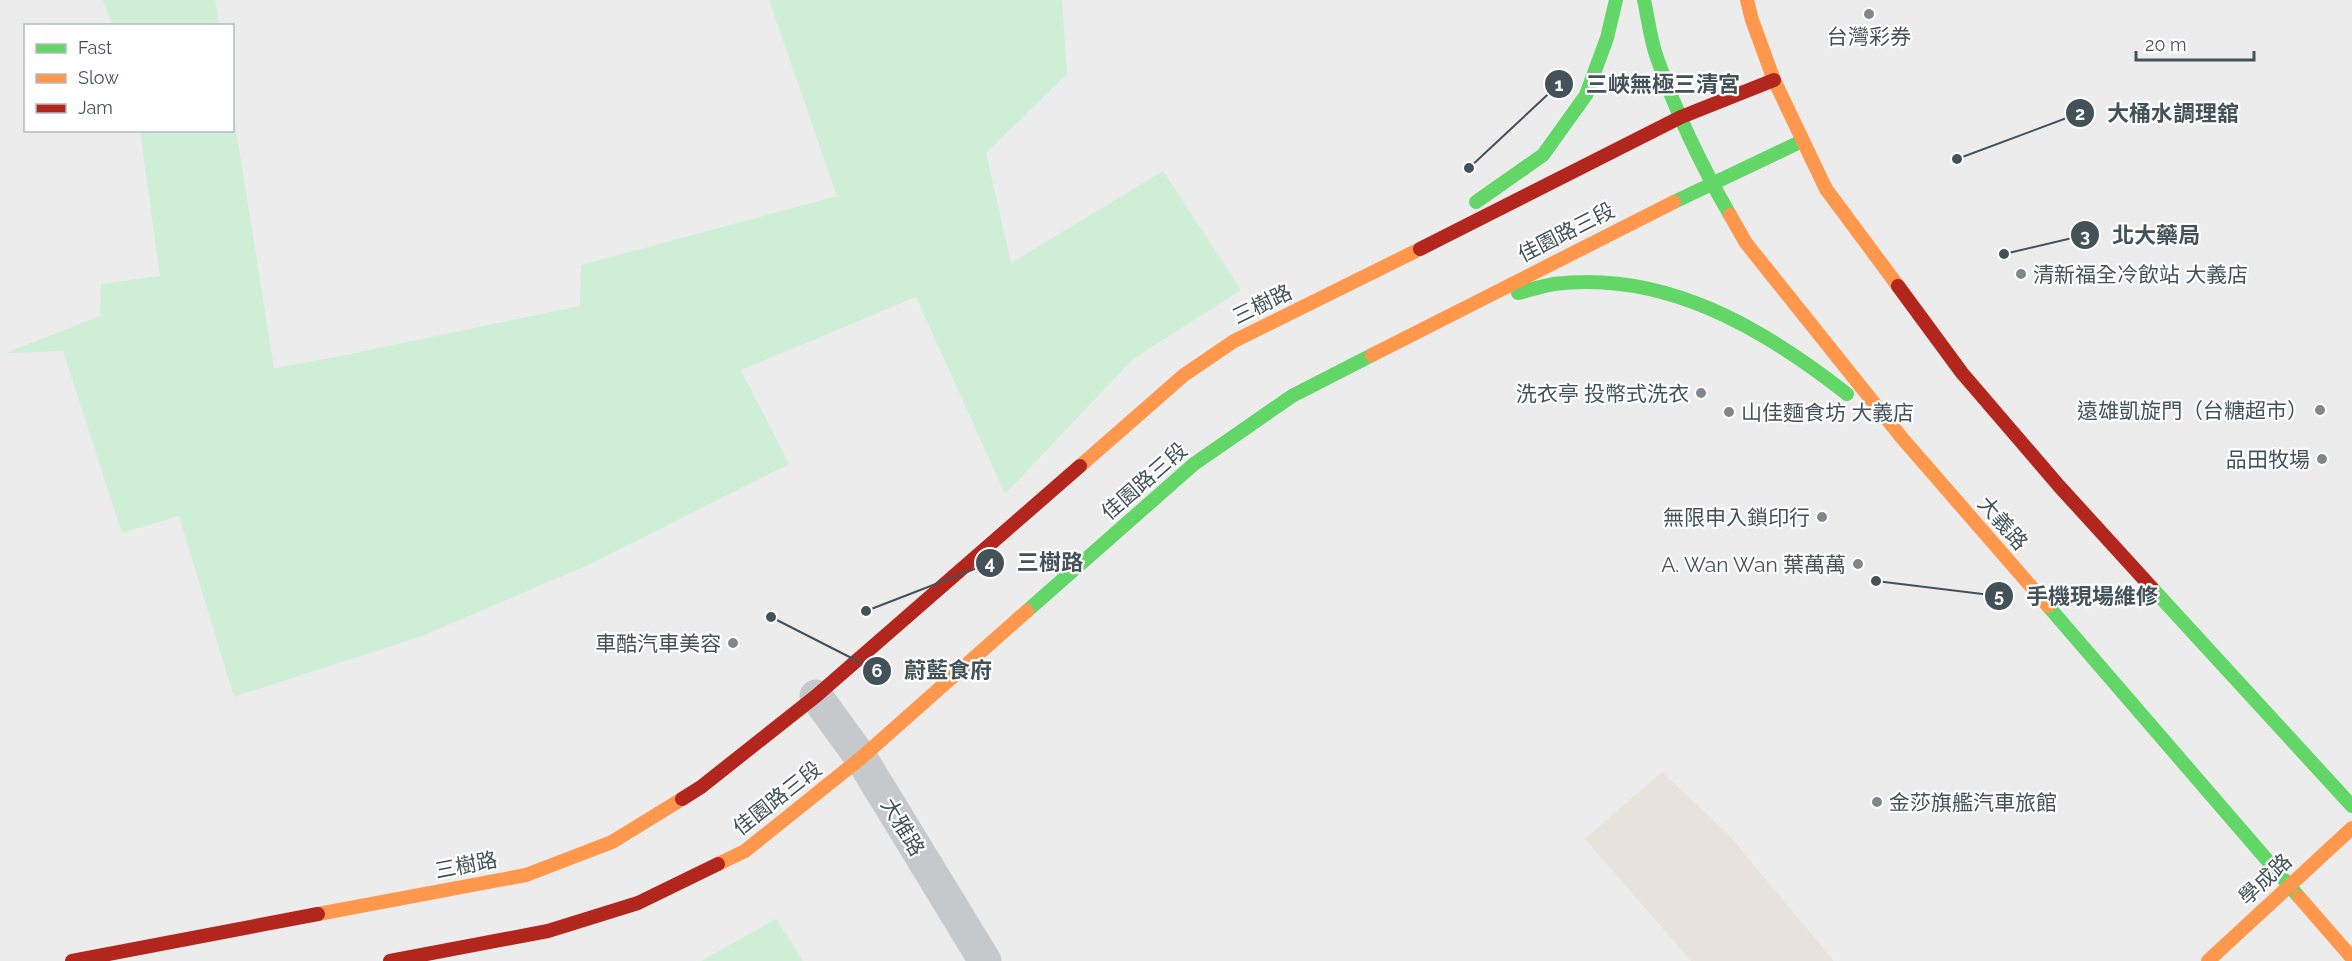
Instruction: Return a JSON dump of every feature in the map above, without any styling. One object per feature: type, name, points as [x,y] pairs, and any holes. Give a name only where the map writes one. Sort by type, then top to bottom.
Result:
[{"type":"street","points":[[1384,268],[1543,155],[1586,95],[1607,38],[1616,0]]},
{"type":"street","points":[[1644,0],[1655,53],[1682,117]]},
{"type":"street","points":[[1747,0],[1774,80],[1802,141],[1833,199],[1962,373],[2059,486],[2352,806]]},
{"type":"street","name":"三樹路","points":[[72,961],[526,875],[612,842],[701,787],[816,696],[1184,375],[1233,341],[1384,268],[1682,117],[1774,80]]},
{"type":"street","name":"大義路","points":[[1682,117],[1712,184],[1746,243],[1770,275],[1902,438],[2288,886],[2350,951]]},
{"type":"street","name":"佳園路三段","points":[[390,961],[548,931],[638,903],[745,851],[861,758],[1194,464],[1292,396],[1467,305],[1802,141]]},
{"type":"street","points":[[1467,305],[1554,284],[1612,283],[1657,289],[1688,298],[1733,318],[1809,362],[1902,438]]},
{"type":"street","name":"大雅路","points":[[816,696],[861,758],[985,961]]},
{"type":"street","name":"學成路","points":[[2208,961],[2352,828]]},
{"type":"street","points":[[2333,961],[2350,951]]},
{"type":"shaded area","points":[[1662,772],[1729,835],[1834,961],[1691,961],[1585,839]]},
{"type":"green space","points":[[103,0],[215,0],[219,24],[112,24]]},
{"type":"green space","points":[[769,0],[1062,0],[1067,74],[986,153],[1011,263],[1163,171],[1241,290],[1133,359],[1005,494],[916,297],[741,370],[789,464],[586,566],[422,636],[234,697],[179,516],[122,533],[63,351],[6,353],[100,316],[101,284],[160,276],[140,132],[234,132],[234,117],[274,368],[580,306],[581,265],[837,196]]},
{"type":"green space","points":[[776,919],[803,961],[701,961]]},
{"type":"traffic: fast","points":[[1476,202],[1543,155],[1586,95],[1607,38],[1616,0]]},
{"type":"traffic: fast","points":[[1644,0],[1654,48],[1663,76],[1699,157],[1730,215]]},
{"type":"traffic: fast","points":[[1674,202],[1802,141]]},
{"type":"traffic: fast","points":[[1518,293],[1554,284],[1595,282],[1635,286],[1673,295],[1747,326],[1815,370],[1847,394]]},
{"type":"traffic: fast","points":[[1027,611],[1194,464],[1292,396],[1372,355]]},
{"type":"traffic: fast","points":[[2152,588],[2352,806]]},
{"type":"traffic: fast","points":[[2048,606],[2299,897]]},
{"type":"traffic: slow","points":[[1747,0],[1774,80],[1826,189],[1898,286]]},
{"type":"traffic: slow","points":[[1372,355],[1674,202]]},
{"type":"traffic: slow","points":[[1730,215],[1746,243],[1902,438],[2048,606]]},
{"type":"traffic: slow","points":[[1080,466],[1184,375],[1234,341],[1420,249]]},
{"type":"traffic: slow","points":[[718,864],[745,851],[861,758],[1027,611]]},
{"type":"traffic: slow","points":[[318,914],[526,875],[612,842],[682,799]]},
{"type":"traffic: slow","points":[[2208,961],[2352,828]]},
{"type":"traffic: slow","points":[[2299,897],[2352,958]]},
{"type":"traffic: jam","points":[[1420,249],[1681,117],[1774,80]]},
{"type":"traffic: jam","points":[[1898,286],[1962,373],[2059,486],[2152,588]]},
{"type":"traffic: jam","points":[[682,799],[701,787],[816,696],[1080,466]]},
{"type":"traffic: jam","points":[[390,961],[548,931],[638,903],[718,864]]},
{"type":"traffic: jam","points":[[72,961],[318,914]]},
{"type":"place","name":"台灣彩券","points":[[1869,14]]},
{"type":"place","name":"大桶水調理舘","points":[[1957,159]]},
{"type":"place","name":"三峽無極三清宮","points":[[1469,168]]},
{"type":"place","name":"北大藥局","points":[[2004,254]]},
{"type":"place","name":"清新福全冷飲站 大義店","points":[[2021,274]]},
{"type":"place","name":"洗衣亭 投幣式洗衣","points":[[1701,393]]},
{"type":"place","name":"遠雄凱旋門（台糖超市）","points":[[2320,410]]},
{"type":"place","name":"山佳麵食坊 大義店","points":[[1729,412]]},
{"type":"place","name":"品田牧場","points":[[2322,459]]},
{"type":"place","name":"無限申入鎖印行","points":[[1822,517]]},
{"type":"place","name":"A. Wan Wan 葉萬萬","points":[[1858,564]]},
{"type":"place","name":"手機現場維修","points":[[1876,581]]},
{"type":"place","name":"三樹路","points":[[866,611]]},
{"type":"place","name":"蔚藍食府","points":[[771,617]]},
{"type":"place","name":"車酷汽車美容","points":[[733,643]]},
{"type":"place","name":"金莎旗艦汽車旅館","points":[[1877,802]]}]
